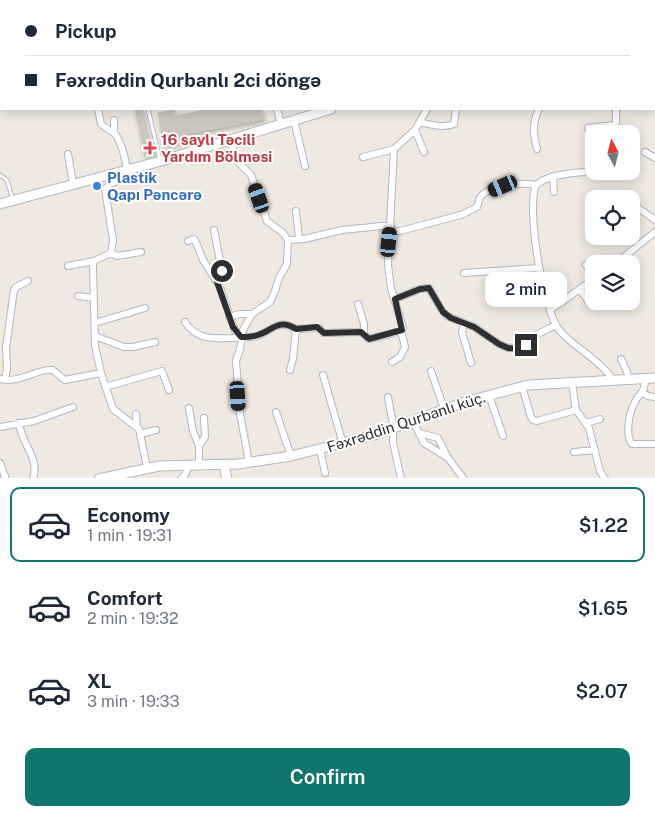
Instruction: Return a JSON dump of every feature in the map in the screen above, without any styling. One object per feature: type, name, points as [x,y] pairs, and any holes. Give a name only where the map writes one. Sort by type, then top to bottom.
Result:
[{"type":"street","points":[[98,110],[101,124],[114,132]]},
{"type":"street","points":[[278,110],[282,124]]},
{"type":"street","points":[[0,204],[161,161],[328,110]]},
{"type":"street","points":[[363,157],[394,150],[415,130],[426,110]]},
{"type":"street","points":[[420,122],[451,126],[456,120],[456,110]]},
{"type":"street","points":[[537,149],[533,130],[534,120],[539,110]]},
{"type":"street","points":[[615,125],[616,110]]},
{"type":"street","points":[[111,253],[113,240],[106,189],[110,184],[125,178],[128,170],[120,143],[114,132],[114,120]]},
{"type":"street","points":[[294,120],[305,166]]},
{"type":"street","points":[[415,130],[424,152]]},
{"type":"street","points":[[229,317],[252,314],[270,302],[279,278],[287,264],[288,240],[283,233],[267,222],[251,175],[238,162],[230,140]]},
{"type":"street","points":[[392,362],[400,357],[405,347],[401,332],[403,328],[391,288],[388,265],[394,150]]},
{"type":"street","points":[[645,152],[655,158]]},
{"type":"street","points":[[68,154],[73,184]]},
{"type":"street","points":[[288,240],[342,230],[390,228],[400,231],[461,215],[477,207],[479,199],[484,194],[503,186],[536,185],[553,177],[585,172]]},
{"type":"street","points":[[553,177],[554,192]]},
{"type":"street","points":[[536,185],[534,197],[535,226],[539,268],[556,326],[572,343],[609,373],[613,381]]},
{"type":"street","points":[[640,209],[655,220]]},
{"type":"street","points":[[296,210],[299,239]]},
{"type":"street","points":[[214,230],[222,271],[216,279]]},
{"type":"street","points":[[626,255],[655,232]]},
{"type":"street","points":[[188,241],[195,240],[203,260],[216,279],[235,331],[241,337]]},
{"type":"street","points":[[111,253],[117,256],[141,252]]},
{"type":"street","points":[[68,266],[94,261],[111,253]]},
{"type":"street","points":[[94,261],[95,346],[100,373],[113,409],[139,431],[156,430]]},
{"type":"street","points":[[464,273],[539,268]]},
{"type":"street","points":[[28,281],[14,290],[6,348],[7,369],[2,380],[15,380],[48,370],[56,372],[65,380],[100,373]]},
{"type":"street","points":[[550,310],[585,285]]},
{"type":"street","points":[[395,299],[420,289],[429,288],[443,312],[451,318],[483,332],[499,344],[512,349],[523,347],[536,335],[556,326]]},
{"type":"street","points":[[580,289],[585,296]]},
{"type":"street","points":[[78,296],[94,298]]},
{"type":"street","points":[[358,304],[364,324],[364,333],[369,339],[401,332]]},
{"type":"street","points":[[95,323],[145,308]]},
{"type":"street","points":[[249,463],[240,413],[236,361],[241,337],[252,314]]},
{"type":"street","points":[[185,322],[192,332],[206,338],[259,335],[284,324],[296,329],[317,327],[326,333],[364,333]]},
{"type":"street","points":[[464,323],[462,332],[471,363]]},
{"type":"street","points":[[290,370],[296,329]]},
{"type":"street","points":[[95,336],[124,347],[154,342]]},
{"type":"street","points":[[621,359],[629,380]]},
{"type":"street","points":[[105,387],[162,371],[169,390]]},
{"type":"street","points":[[431,371],[444,409]]},
{"type":"street","points":[[323,375],[343,444]]},
{"type":"street","name":"Fəxrəddin Qurbanlı küç.","points":[[99,478],[147,467],[224,465],[291,456],[343,444],[392,429],[489,394],[522,386],[655,378]]},
{"type":"street","points":[[645,379],[643,393],[636,399],[632,408],[629,428],[630,442],[635,444],[655,444]]},
{"type":"street","points":[[572,383],[576,410],[586,423],[600,471],[604,478]]},
{"type":"street","points":[[522,386],[533,420],[537,421],[576,410]]},
{"type":"street","points":[[643,393],[655,397]]},
{"type":"street","points":[[489,394],[503,436]]},
{"type":"street","points":[[388,397],[392,442],[402,478]]},
{"type":"street","points":[[0,427],[34,421],[73,407]]},
{"type":"street","points":[[189,408],[193,431],[199,446],[199,465]]},
{"type":"street","points":[[276,412],[291,456]]},
{"type":"street","points":[[136,414],[147,467]]},
{"type":"street","points":[[199,446],[205,437],[204,418]]},
{"type":"street","points":[[586,423],[600,419]]},
{"type":"street","points":[[413,421],[424,443],[448,458]]},
{"type":"street","points":[[19,423],[21,432],[35,462],[36,470],[33,478]]},
{"type":"street","points":[[419,433],[438,438],[448,458],[464,478]]},
{"type":"street","points":[[320,449],[325,473]]},
{"type":"street","points":[[574,452],[595,450]]},
{"type":"street","points":[[0,463],[6,478]]},
{"type":"street","points":[[181,478],[185,475],[190,465]]},
{"type":"street","points":[[224,465],[227,478]]},
{"type":"lane","points":[[148,110],[161,161]]},
{"type":"lane","points":[[0,175],[7,180],[13,200]]},
{"type":"building","points":[[135,110],[142,110],[149,143],[154,142],[156,153],[145,155]]},
{"type":"building","points":[[174,110],[175,116],[201,111],[261,110],[263,119],[178,135],[180,142],[164,145],[158,113]]},
{"type":"place","name":"16 saylı Təcili Yardım Bölməsi","points":[[150,148]]},
{"type":"place","name":"Plastik Qapı Pəncərə","points":[[97,186]]},
{"type":"route","points":[[222,271],[216,279],[233,327],[241,337],[253,337],[284,324],[299,330],[317,327],[321,328],[324,333],[361,332],[369,339],[401,332],[403,328],[395,299],[420,289],[429,288],[447,316],[474,327],[508,348],[519,349],[526,345]]}]
